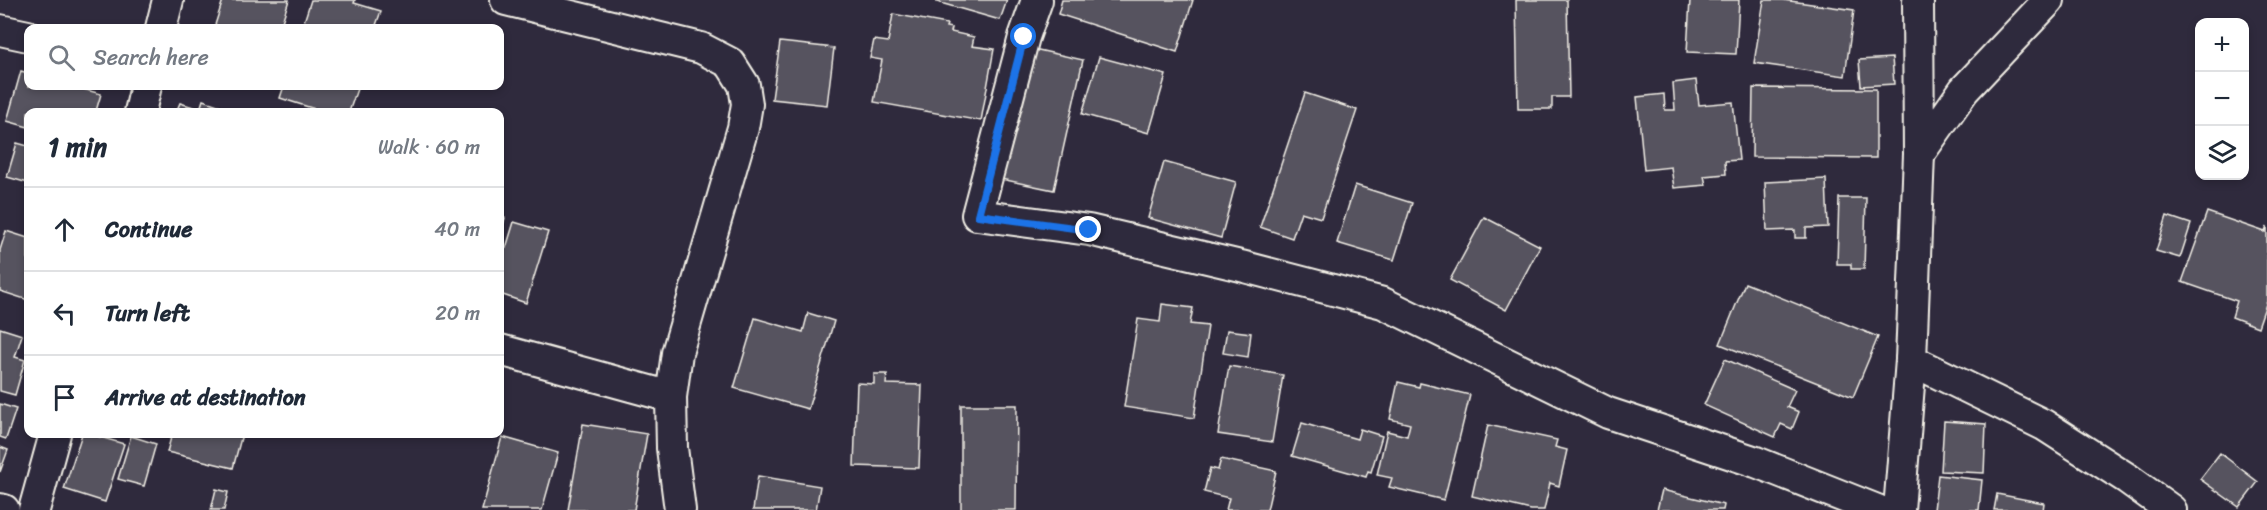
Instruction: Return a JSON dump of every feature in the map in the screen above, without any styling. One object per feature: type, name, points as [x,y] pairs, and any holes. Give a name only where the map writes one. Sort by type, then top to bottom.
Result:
[{"type":"street","points":[[162,24],[168,0]]},
{"type":"street","points":[[506,0],[701,48],[730,63],[744,85],[747,104],[743,129],[677,353],[671,397],[672,448],[680,510]]},
{"type":"street","points":[[1037,0],[1024,37],[978,215],[1089,230],[1383,303],[1608,413],[1756,462],[1877,510]]},
{"type":"street","points":[[1899,510],[1911,360],[1919,154],[1918,0]]},
{"type":"street","points":[[1919,154],[1964,90],[2049,0]]},
{"type":"street","points":[[0,30],[24,35]]},
{"type":"street","points":[[141,108],[145,90]]},
{"type":"street","points":[[504,351],[671,397]]},
{"type":"street","points":[[1911,360],[2044,424],[2171,510]]},
{"type":"street","points":[[34,510],[55,438]]},
{"type":"building","points":[[223,0],[289,0],[281,24],[215,24]]},
{"type":"building","points":[[311,0],[355,0],[354,3],[381,11],[376,24],[303,24]]},
{"type":"building","points":[[938,0],[1007,0],[1000,20],[937,2]]},
{"type":"building","points":[[1062,0],[1193,0],[1177,52],[1058,14]]},
{"type":"building","points":[[1516,0],[1567,0],[1569,97],[1552,97],[1552,109],[1518,109]]},
{"type":"building","points":[[1690,0],[1739,0],[1736,54],[1687,52]]},
{"type":"building","points":[[1764,0],[1783,0],[1854,10],[1845,76],[1754,63]]},
{"type":"building","points":[[893,14],[947,24],[946,27],[952,28],[951,32],[974,37],[972,46],[994,49],[981,121],[874,102],[882,60],[870,58],[874,40],[888,42]]},
{"type":"building","points":[[780,42],[834,48],[827,105],[772,99]]},
{"type":"building","points":[[1025,47],[1083,60],[1054,190],[996,178]]},
{"type":"building","points":[[1099,57],[1166,75],[1149,133],[1082,114]]},
{"type":"building","points":[[1892,58],[1894,84],[1861,86],[1859,60]]},
{"type":"building","points":[[21,71],[24,72],[24,90],[86,90],[101,94],[97,108],[24,108],[24,126],[7,121]]},
{"type":"building","points":[[1696,80],[1699,105],[1733,102],[1739,160],[1725,161],[1726,174],[1704,176],[1706,185],[1674,188],[1671,167],[1644,170],[1637,97],[1664,94],[1665,110],[1675,110],[1673,83]]},
{"type":"building","points":[[1753,88],[1876,89],[1876,158],[1752,157]]},
{"type":"building","points":[[283,90],[357,90],[350,108],[312,108],[280,98]]},
{"type":"building","points":[[1305,93],[1357,110],[1321,218],[1301,212],[1292,238],[1260,227]]},
{"type":"building","points":[[203,100],[226,108],[200,108]]},
{"type":"building","points":[[180,103],[197,108],[178,108]]},
{"type":"building","points":[[17,143],[24,145],[24,182],[7,177]]},
{"type":"building","points":[[1164,162],[1236,182],[1221,238],[1148,218]]},
{"type":"building","points":[[1826,179],[1828,227],[1806,228],[1806,238],[1795,238],[1795,230],[1767,231],[1765,182]]},
{"type":"building","points":[[1355,185],[1412,203],[1394,260],[1337,243]]},
{"type":"building","points":[[1839,198],[1866,198],[1864,269],[1851,269],[1851,264],[1837,264]]},
{"type":"building","points":[[2207,212],[2265,232],[2267,227],[2267,301],[2258,327],[2232,317],[2237,301],[2182,282]]},
{"type":"building","points":[[2167,216],[2191,224],[2180,258],[2156,251]]},
{"type":"building","points":[[1484,217],[1540,246],[1506,310],[1450,280]]},
{"type":"building","points":[[514,222],[548,232],[526,303],[504,295],[504,247],[506,248]]},
{"type":"building","points":[[6,231],[24,237],[24,299],[0,291],[0,250]]},
{"type":"building","points":[[1745,283],[1878,337],[1853,397],[1720,344]]},
{"type":"building","points":[[1162,304],[1193,308],[1190,324],[1208,326],[1194,418],[1124,407],[1138,319],[1160,322]]},
{"type":"building","points":[[808,313],[834,321],[808,409],[734,388],[755,318],[803,332]]},
{"type":"building","points":[[0,328],[22,335],[15,357],[24,360],[24,364],[15,395],[0,391]]},
{"type":"building","points":[[1227,330],[1251,333],[1248,357],[1223,353]]},
{"type":"building","points":[[1725,359],[1795,390],[1787,407],[1799,412],[1792,429],[1781,424],[1775,437],[1704,405]]},
{"type":"building","points":[[1229,366],[1283,375],[1272,442],[1218,434]]},
{"type":"building","points":[[874,374],[887,374],[886,384],[922,385],[919,468],[854,466],[857,383],[874,384]]},
{"type":"building","points":[[1398,382],[1419,387],[1420,383],[1470,395],[1444,500],[1389,487],[1392,478],[1377,475],[1387,431],[1407,436],[1410,424],[1390,419]]},
{"type":"building","points":[[0,404],[16,409],[6,439],[0,437]]},
{"type":"building","points":[[961,405],[1017,405],[1016,510],[961,510]]},
{"type":"building","points":[[1944,421],[1986,424],[1984,473],[1941,471]]},
{"type":"building","points":[[1302,423],[1357,439],[1360,429],[1382,436],[1371,472],[1368,471],[1366,477],[1292,456]]},
{"type":"building","points":[[583,424],[647,434],[634,510],[568,510]]},
{"type":"building","points":[[1488,425],[1557,440],[1555,447],[1567,450],[1559,486],[1550,483],[1544,510],[1531,510],[1472,496]]},
{"type":"building","points":[[81,438],[104,438],[124,444],[105,502],[64,489]]},
{"type":"building","points":[[130,438],[156,444],[144,486],[118,479]]},
{"type":"building","points":[[171,438],[241,438],[233,468],[167,452]]},
{"type":"building","points":[[502,438],[558,453],[542,510],[482,510]]},
{"type":"building","points":[[0,447],[8,450],[0,472]]},
{"type":"building","points":[[2220,453],[2258,482],[2239,507],[2200,479]]},
{"type":"building","points":[[1221,459],[1276,471],[1267,510],[1226,510],[1229,498],[1204,492],[1210,468],[1218,470]]},
{"type":"building","points":[[1938,475],[1982,480],[1979,510],[1934,510]]},
{"type":"building","points":[[758,476],[820,486],[816,510],[753,510]]},
{"type":"building","points":[[216,489],[228,492],[224,510],[211,510]]},
{"type":"building","points":[[1662,490],[1724,505],[1723,510],[1657,510]]},
{"type":"building","points":[[1997,494],[2044,503],[2043,510],[1994,510]]},
{"type":"route","points":[[1024,37],[978,215],[1089,230]]}]
